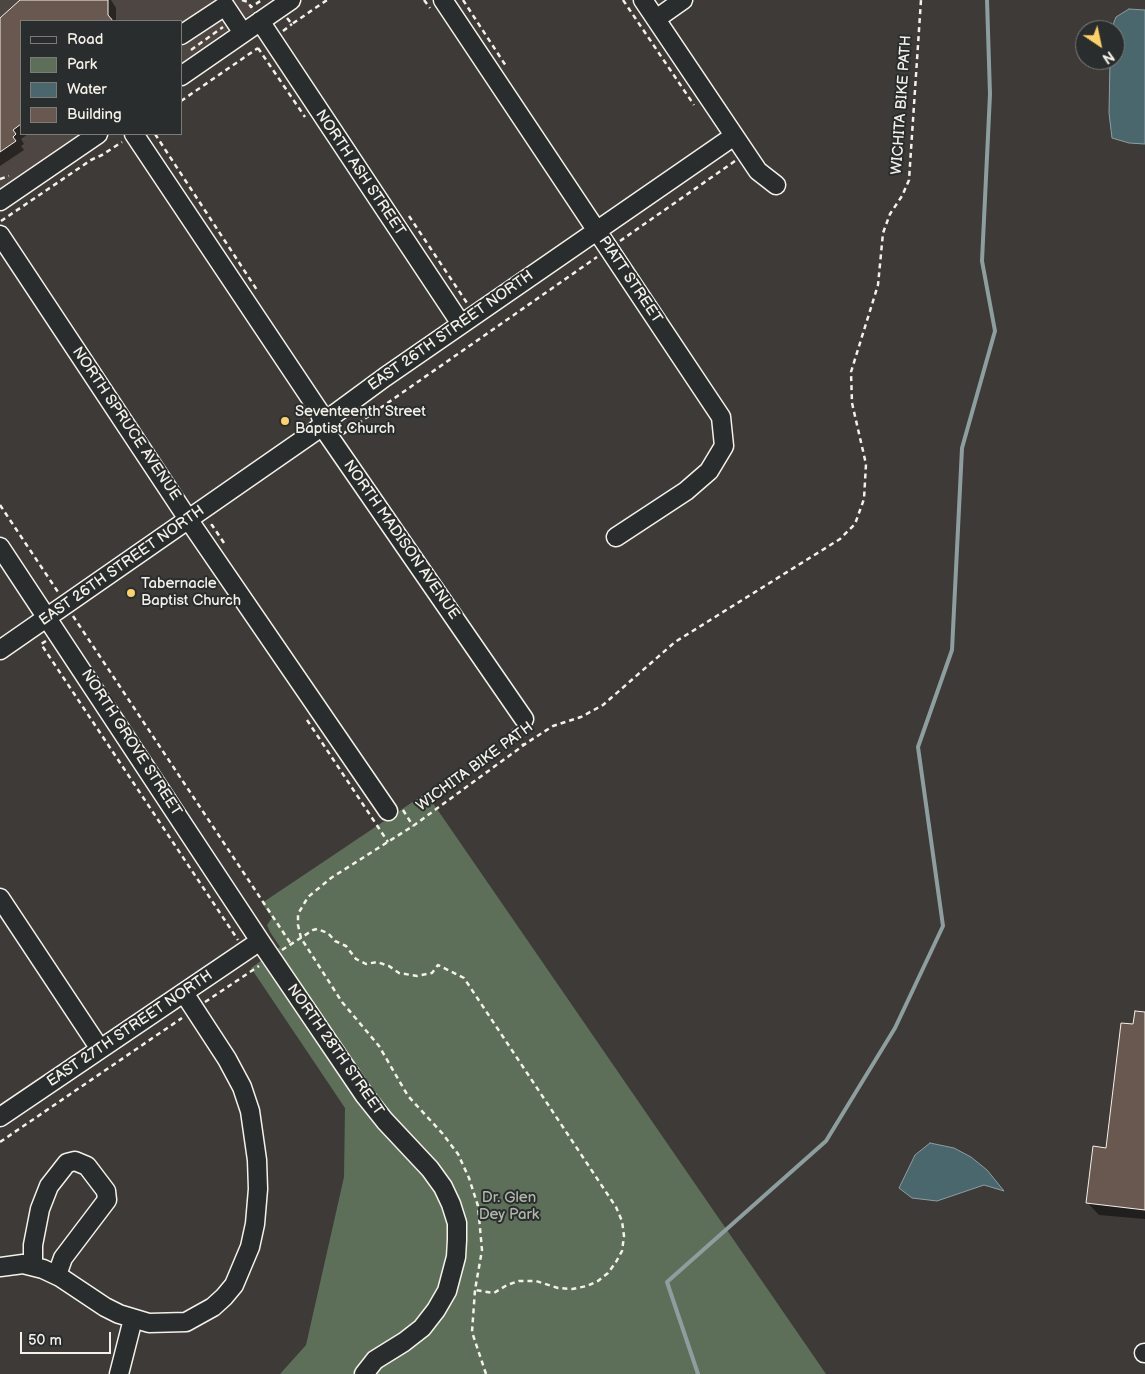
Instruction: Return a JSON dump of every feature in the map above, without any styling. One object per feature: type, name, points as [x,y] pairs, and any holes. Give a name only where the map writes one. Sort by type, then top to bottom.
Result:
[{"type":"street","name":"PIATT STREET","points":[[443,0],[721,417],[724,446],[709,471],[686,491],[616,537]]},
{"type":"street","points":[[642,0],[758,171],[776,184]]},
{"type":"street","points":[[656,19],[683,0]]},
{"type":"street","points":[[182,34],[225,6],[235,21]]},
{"type":"street","points":[[185,65],[235,21],[255,14],[288,8]]},
{"type":"street","name":"NORTH ASH STREET","points":[[255,14],[461,324]]},
{"type":"street","points":[[0,201],[97,135]]},
{"type":"street","name":"NORTH MADISON AVENUE","points":[[130,136],[319,411],[326,432],[518,724]]},
{"type":"street","name":"EAST 26TH STREET NORTH","points":[[0,650],[53,626],[66,605],[306,438],[343,408],[461,324],[734,136]]},
{"type":"street","name":"NORTH SPRUCE AVENUE","points":[[0,235],[188,519],[388,811]]},
{"type":"street","name":"NORTH GROVE STREET","points":[[0,547],[260,941]]},
{"type":"street","points":[[0,898],[100,1049]]},
{"type":"street","name":"EAST 27TH STREET NORTH","points":[[0,1117],[260,941]]},
{"type":"street","name":"NORTH 28TH STREET","points":[[260,941],[365,1096],[439,1181],[451,1204],[457,1223],[456,1257],[452,1275],[447,1290],[436,1310],[422,1328],[375,1360],[364,1374]]},
{"type":"street","points":[[0,1268],[23,1264],[43,1269],[105,1307],[133,1319],[149,1323],[186,1322],[213,1307],[224,1298],[237,1279],[250,1247],[255,1224],[258,1190],[257,1160],[250,1111],[242,1087],[227,1059],[184,993]]},
{"type":"street","points":[[33,1266],[34,1245],[40,1209],[49,1186],[67,1163],[75,1161],[87,1166],[106,1191],[107,1200],[63,1258],[56,1276]]},
{"type":"street","points":[[119,1374],[133,1319]]},
{"type":"path","points":[[242,0],[247,1],[255,14]]},
{"type":"path","points":[[185,65],[235,21],[255,14],[262,0]]},
{"type":"path","points":[[288,8],[292,24],[328,0]]},
{"type":"path","points":[[623,0],[694,105]]},
{"type":"path","name":"WICHITA BIKE PATH","points":[[486,1374],[472,1332],[475,1290],[482,1250],[478,1206],[470,1178],[458,1154],[442,1133],[408,1096],[379,1046],[342,1002],[301,938],[298,914],[308,897],[331,878],[413,826],[523,745],[553,726],[581,717],[603,705],[674,642],[840,539],[855,524],[864,500],[866,464],[852,403],[851,372],[878,285],[883,233],[890,214],[902,196],[909,180],[921,0]]},
{"type":"path","points":[[182,100],[271,39]]},
{"type":"path","points":[[156,135],[259,292]]},
{"type":"path","points":[[0,222],[91,160],[102,156],[130,136]]},
{"type":"path","points":[[333,441],[738,159]]},
{"type":"path","points":[[0,505],[291,944]]},
{"type":"path","points":[[76,620],[53,626],[41,644],[245,951]]},
{"type":"path","points":[[518,724],[523,745]]},
{"type":"path","points":[[0,1142],[271,957],[317,929],[328,933],[335,941],[346,946],[356,959],[366,964],[377,962],[399,972],[417,976],[432,973],[438,966],[464,978],[616,1207],[622,1221],[624,1236],[622,1251],[608,1273],[598,1281],[587,1286],[572,1289],[558,1288],[536,1280],[519,1281],[507,1285],[494,1293],[475,1290]]},
{"type":"shaded area","points":[[0,0],[247,0],[255,11],[182,62],[182,20],[20,20],[20,135],[78,135],[0,189]]},
{"type":"green space","name":"Dr. Glen Dey Park","points":[[426,793],[826,1374],[280,1374],[306,1345],[344,1177],[345,1108],[251,968],[280,947],[267,925],[272,918],[262,903]]},
{"type":"water","points":[[1129,9],[1145,10],[1145,144],[1129,143],[1112,138],[1109,113],[1110,70],[1125,70],[1125,20],[1115,20],[1116,17]]},
{"type":"water","points":[[930,1143],[954,1148],[971,1157],[987,1170],[1004,1191],[984,1185],[937,1201],[912,1198],[899,1188],[915,1155]]},
{"type":"building","points":[[20,0],[108,0],[108,15],[112,20],[20,20],[20,125],[13,130],[16,134],[13,137],[16,141],[0,152],[0,18]]},
{"type":"building","points":[[1135,1011],[1145,1012],[1145,1210],[1086,1203],[1093,1146],[1106,1148],[1121,1023],[1133,1024]]},
{"type":"waterway","points":[[698,1374],[667,1282],[826,1141],[895,1028],[943,926],[918,747],[952,650],[962,448],[995,331],[982,261],[990,94],[987,0]]},
{"type":"place","name":"Seventeenth Street Baptist Church","points":[[285,421]]},
{"type":"place","name":"Tabernacle Baptist Church","points":[[131,593]]}]
